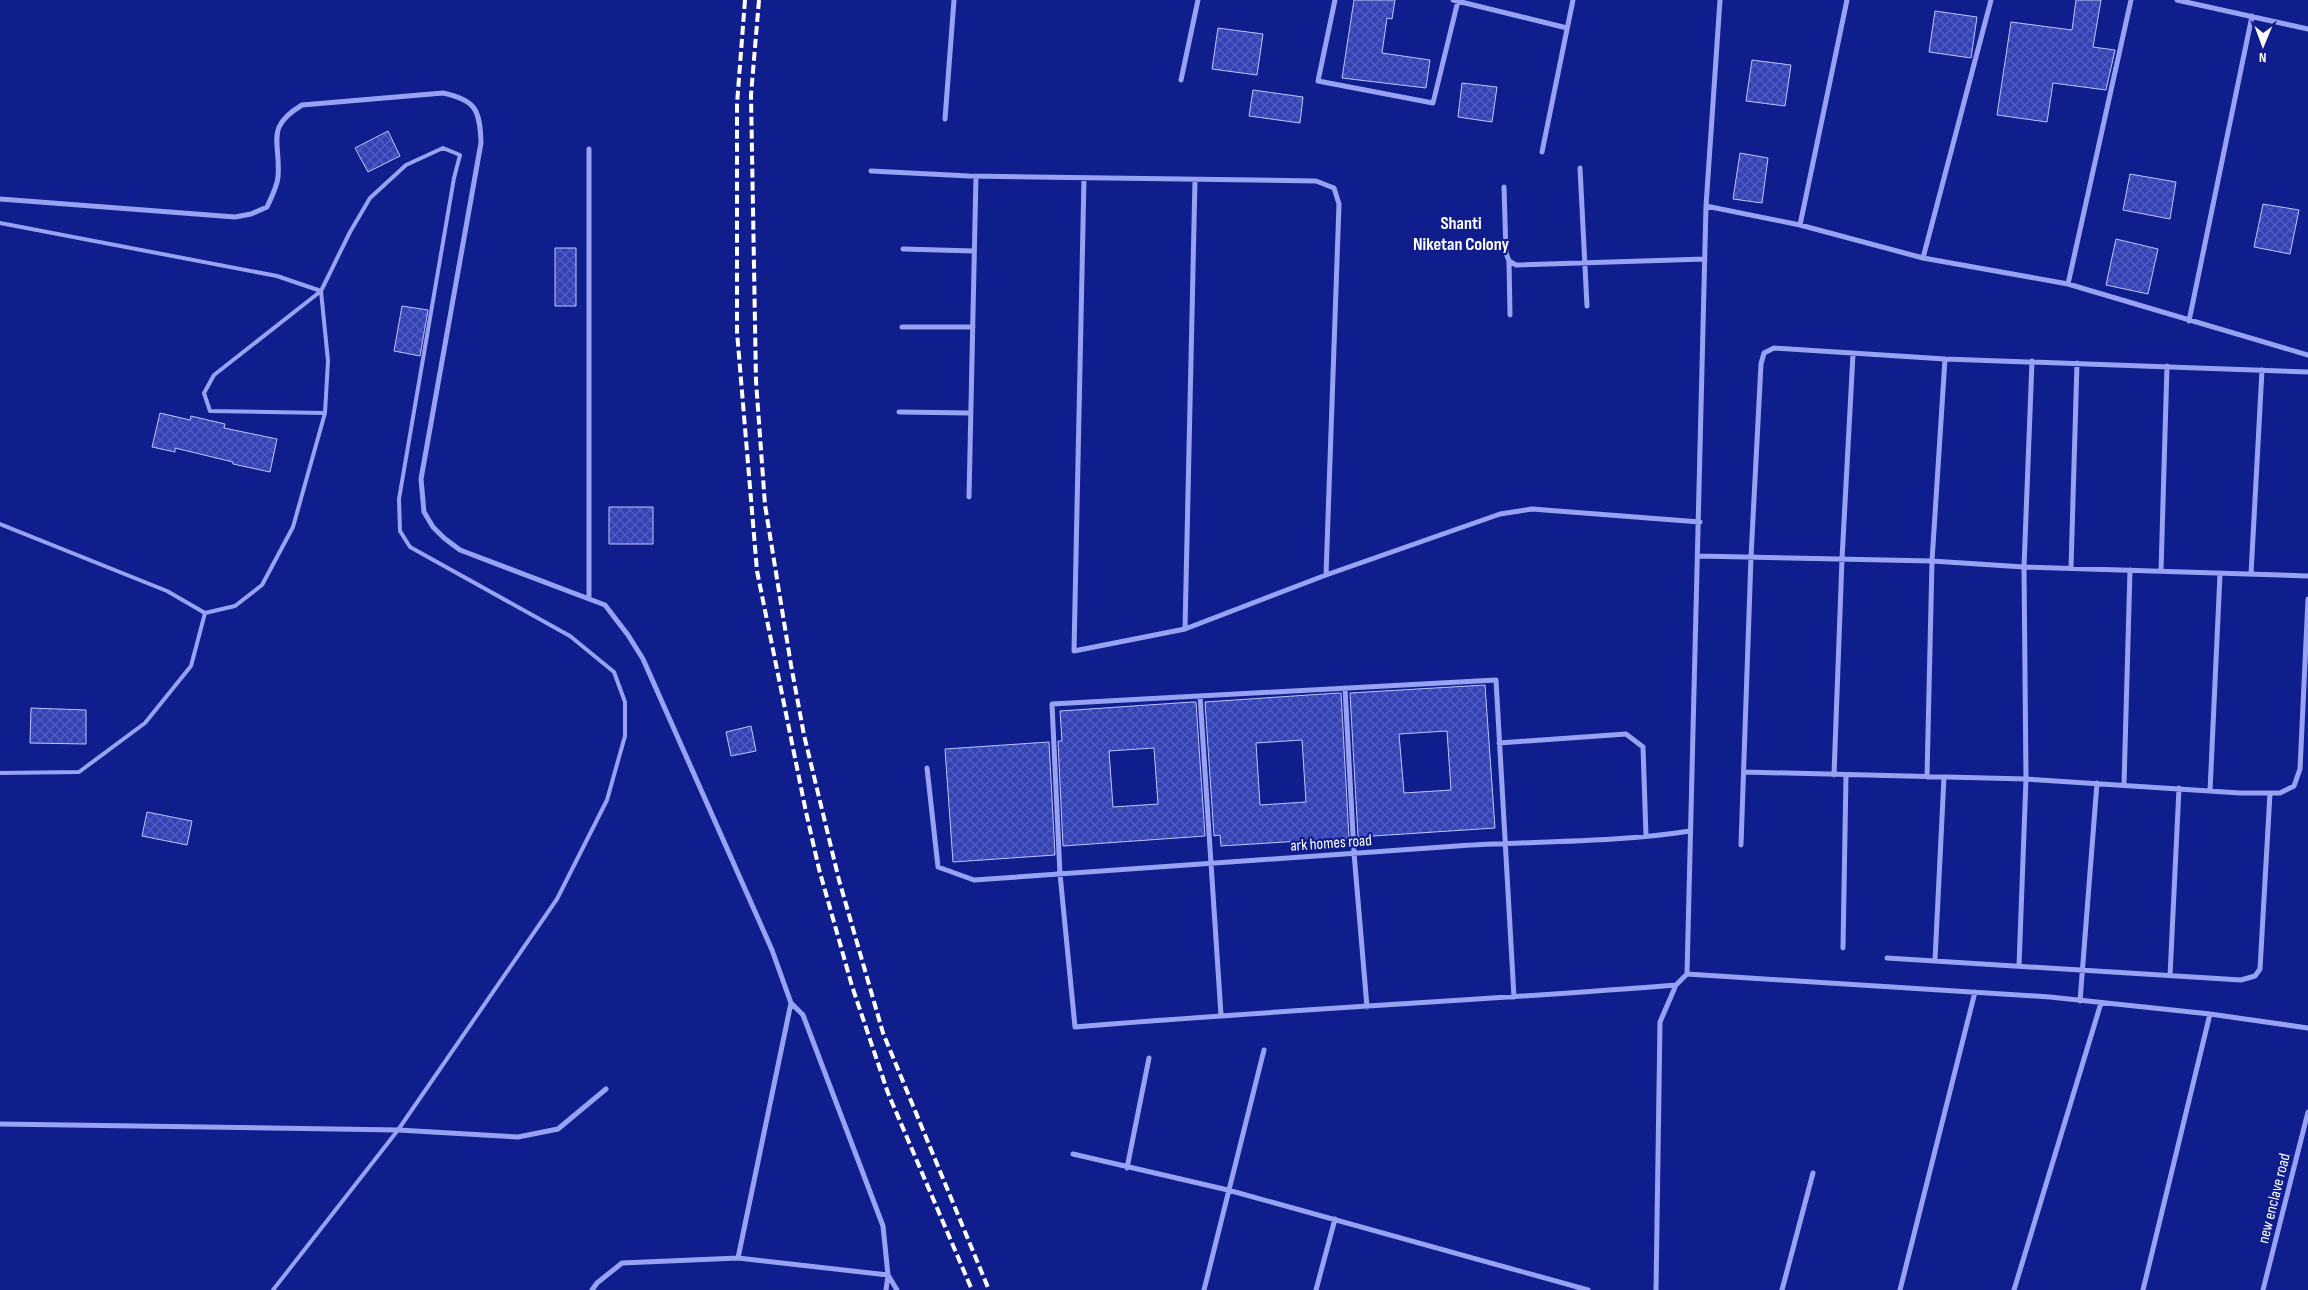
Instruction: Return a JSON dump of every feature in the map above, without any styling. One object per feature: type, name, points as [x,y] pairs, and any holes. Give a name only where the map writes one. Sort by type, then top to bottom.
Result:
[{"type":"street","points":[[945,120],[954,0]]},
{"type":"street","points":[[1181,80],[1198,0]]},
{"type":"street","points":[[1335,0],[1318,81],[1434,103],[1456,0],[1567,28]]},
{"type":"street","points":[[1542,152],[1573,0]]},
{"type":"street","points":[[1656,1290],[1660,1022],[1676,985],[1687,974],[1700,522],[1706,206],[1720,0]]},
{"type":"street","points":[[1800,225],[1847,0]]},
{"type":"street","points":[[1923,258],[1991,0]]},
{"type":"street","points":[[2068,284],[2131,0]]},
{"type":"street","points":[[2177,0],[2308,29]]},
{"type":"street","points":[[2189,321],[2252,16]]},
{"type":"street","points":[[0,199],[235,217],[252,214],[267,207],[278,178],[276,144],[278,126],[286,114],[302,105],[443,93],[461,97],[475,106],[480,123],[481,143],[422,479],[424,512],[433,527],[460,550],[605,605],[628,635],[643,659],[772,950],[791,1003],[803,1015],[883,1226],[888,1274],[886,1290]]},
{"type":"street","points":[[589,150],[589,599]]},
{"type":"street","points":[[1580,168],[1587,306]]},
{"type":"street","points":[[871,171],[976,176],[1316,181],[1334,188],[1339,214],[1326,576]]},
{"type":"street","points":[[969,497],[976,176]]},
{"type":"street","points":[[1084,178],[1074,651],[1185,629],[1500,514],[1532,509],[1700,522]]},
{"type":"street","points":[[1185,629],[1195,180]]},
{"type":"street","points":[[1504,188],[1506,253],[1509,261],[1510,315]]},
{"type":"street","points":[[1706,206],[1800,225],[1923,258],[2068,284],[2189,321],[2308,354]]},
{"type":"street","points":[[903,249],[974,251]]},
{"type":"street","points":[[1509,261],[1516,265],[1706,260]]},
{"type":"street","points":[[902,327],[973,327]]},
{"type":"street","points":[[1741,845],[1751,557],[1761,364],[1764,353],[1774,348],[1945,359],[2308,372]]},
{"type":"street","points":[[1834,775],[1842,559],[1853,354]]},
{"type":"street","points":[[1927,777],[1932,561],[1945,359]]},
{"type":"street","points":[[2019,966],[2026,779],[2024,566],[2032,361]]},
{"type":"street","points":[[2071,568],[2077,363]]},
{"type":"street","points":[[2161,571],[2166,366]]},
{"type":"street","points":[[2251,574],[2262,370]]},
{"type":"street","points":[[899,412],[970,412]]},
{"type":"street","points":[[1698,556],[1932,561],[2220,574],[2308,576]]},
{"type":"street","points":[[2124,785],[2130,570]]},
{"type":"street","points":[[2210,791],[2220,574]]},
{"type":"street","points":[[1744,772],[2026,779],[2210,791],[2280,793],[2294,786],[2300,769],[2308,599]]},
{"type":"street","points":[[1514,997],[1496,680],[1052,704],[1060,874],[1075,1027],[1221,1015],[1366,1007],[1514,997],[1676,985]]},
{"type":"street","points":[[1345,688],[1354,853],[1366,1007]]},
{"type":"street","points":[[1200,696],[1221,1015]]},
{"type":"street","points":[[1499,743],[1626,734],[1643,747],[1646,836]]},
{"type":"street","name":"ark homes road","points":[[927,768],[938,867],[974,880],[1210,862],[1646,836],[1690,831]]},
{"type":"street","points":[[1843,948],[1846,775]]},
{"type":"street","points":[[1935,960],[1944,778]]},
{"type":"street","points":[[2080,1001],[2097,783]]},
{"type":"street","points":[[2170,976],[2179,788]]},
{"type":"street","points":[[1888,958],[2241,980],[2255,976],[2260,969],[2270,793]]},
{"type":"street","points":[[1687,974],[1975,992],[2080,1001],[2210,1014],[2308,1028]]},
{"type":"street","points":[[1900,1290],[1975,992]]},
{"type":"street","points":[[738,1258],[791,1003]]},
{"type":"street","points":[[2014,1290],[2101,1003]]},
{"type":"street","points":[[2143,1290],[2210,1014]]},
{"type":"street","points":[[1204,1290],[1264,1050]]},
{"type":"street","points":[[1127,1168],[1149,1058]]},
{"type":"street","points":[[0,1124],[398,1130],[518,1137],[558,1130],[606,1088]]},
{"type":"street","name":"new enclave road","points":[[2263,1290],[2308,1112]]},
{"type":"street","points":[[1074,1154],[1127,1168],[1228,1190],[1588,1290]]},
{"type":"street","points":[[1782,1290],[1813,1174]]},
{"type":"street","points":[[1316,1290],[1335,1219]]},
{"type":"street","points":[[592,1290],[597,1283],[622,1263],[738,1258],[888,1274]]},
{"type":"street","points":[[888,1274],[896,1290]]},
{"type":"lane","points":[[273,1290],[398,1130],[558,899],[607,800],[625,736],[625,702],[614,672],[570,636],[410,547],[400,531],[399,499],[454,178],[460,155],[443,148],[406,165],[370,198],[350,232],[321,291],[214,375],[204,393],[210,411],[325,413]]},
{"type":"lane","points":[[0,223],[277,276],[321,291]]},
{"type":"lane","points":[[0,524],[166,591],[205,614],[234,606],[262,585],[293,528],[325,413],[328,361],[321,291]]},
{"type":"lane","points":[[0,773],[79,772],[145,723],[190,666],[205,614]]},
{"type":"building","points":[[1354,0],[1395,0],[1392,19],[1387,18],[1382,53],[1430,60],[1426,88],[1342,78]]},
{"type":"building","points":[[2076,0],[2101,0],[2093,47],[2115,50],[2106,90],[2053,83],[2047,122],[1997,115],[2011,22],[2072,30]]},
{"type":"building","points":[[1935,11],[1977,17],[1971,58],[1929,52]]},
{"type":"building","points":[[1218,28],[1263,34],[1257,75],[1212,69]]},
{"type":"building","points":[[1752,60],[1791,65],[1785,106],[1746,101]]},
{"type":"building","points":[[1462,83],[1497,87],[1492,122],[1458,117]]},
{"type":"building","points":[[1253,90],[1303,97],[1300,123],[1249,116]]},
{"type":"building","points":[[388,131],[400,156],[368,172],[355,148]]},
{"type":"building","points":[[1740,153],[1768,158],[1762,203],[1733,199]]},
{"type":"building","points":[[2130,174],[2176,182],[2170,219],[2123,210]]},
{"type":"building","points":[[2263,204],[2299,210],[2290,254],[2254,247]]},
{"type":"building","points":[[2116,239],[2158,249],[2148,294],[2106,285]]},
{"type":"building","points":[[555,248],[576,248],[576,306],[555,306]]},
{"type":"building","points":[[402,306],[428,310],[420,356],[394,351]]},
{"type":"building","points":[[160,413],[190,420],[191,416],[225,424],[224,428],[277,439],[270,472],[175,448],[175,452],[152,447]]},
{"type":"building","points":[[609,507],[653,507],[653,544],[609,544]]},
{"type":"building","points":[[1485,685],[1495,828],[1358,837],[1350,693]],"holes":[[[1447,731],[1451,790],[1404,793],[1399,734]]]},
{"type":"building","points":[[1341,693],[1349,838],[1221,846],[1220,835],[1214,836],[1205,702]],"holes":[[[1302,740],[1306,802],[1260,805],[1256,743]]]},
{"type":"building","points":[[1196,702],[1205,836],[1063,846],[1058,741],[1062,741],[1060,711]],"holes":[[[1154,748],[1158,804],[1113,807],[1109,751]]]},
{"type":"building","points":[[31,708],[86,710],[86,744],[30,743]]},
{"type":"building","points":[[751,726],[756,751],[731,756],[726,732]]},
{"type":"building","points":[[1049,742],[1055,855],[953,862],[945,749]]},
{"type":"building","points":[[147,812],[192,821],[187,845],[142,836]]},
{"type":"railway","points":[[745,0],[737,104],[737,332],[757,571],[819,869],[852,986],[888,1093],[972,1290]]},
{"type":"railway","points":[[759,0],[751,95],[756,381],[765,505],[791,665],[804,735],[839,880],[883,1033],[989,1290]]},
{"type":"district","name":"Shanti Niketan Colony","points":[[1461,233]]}]
